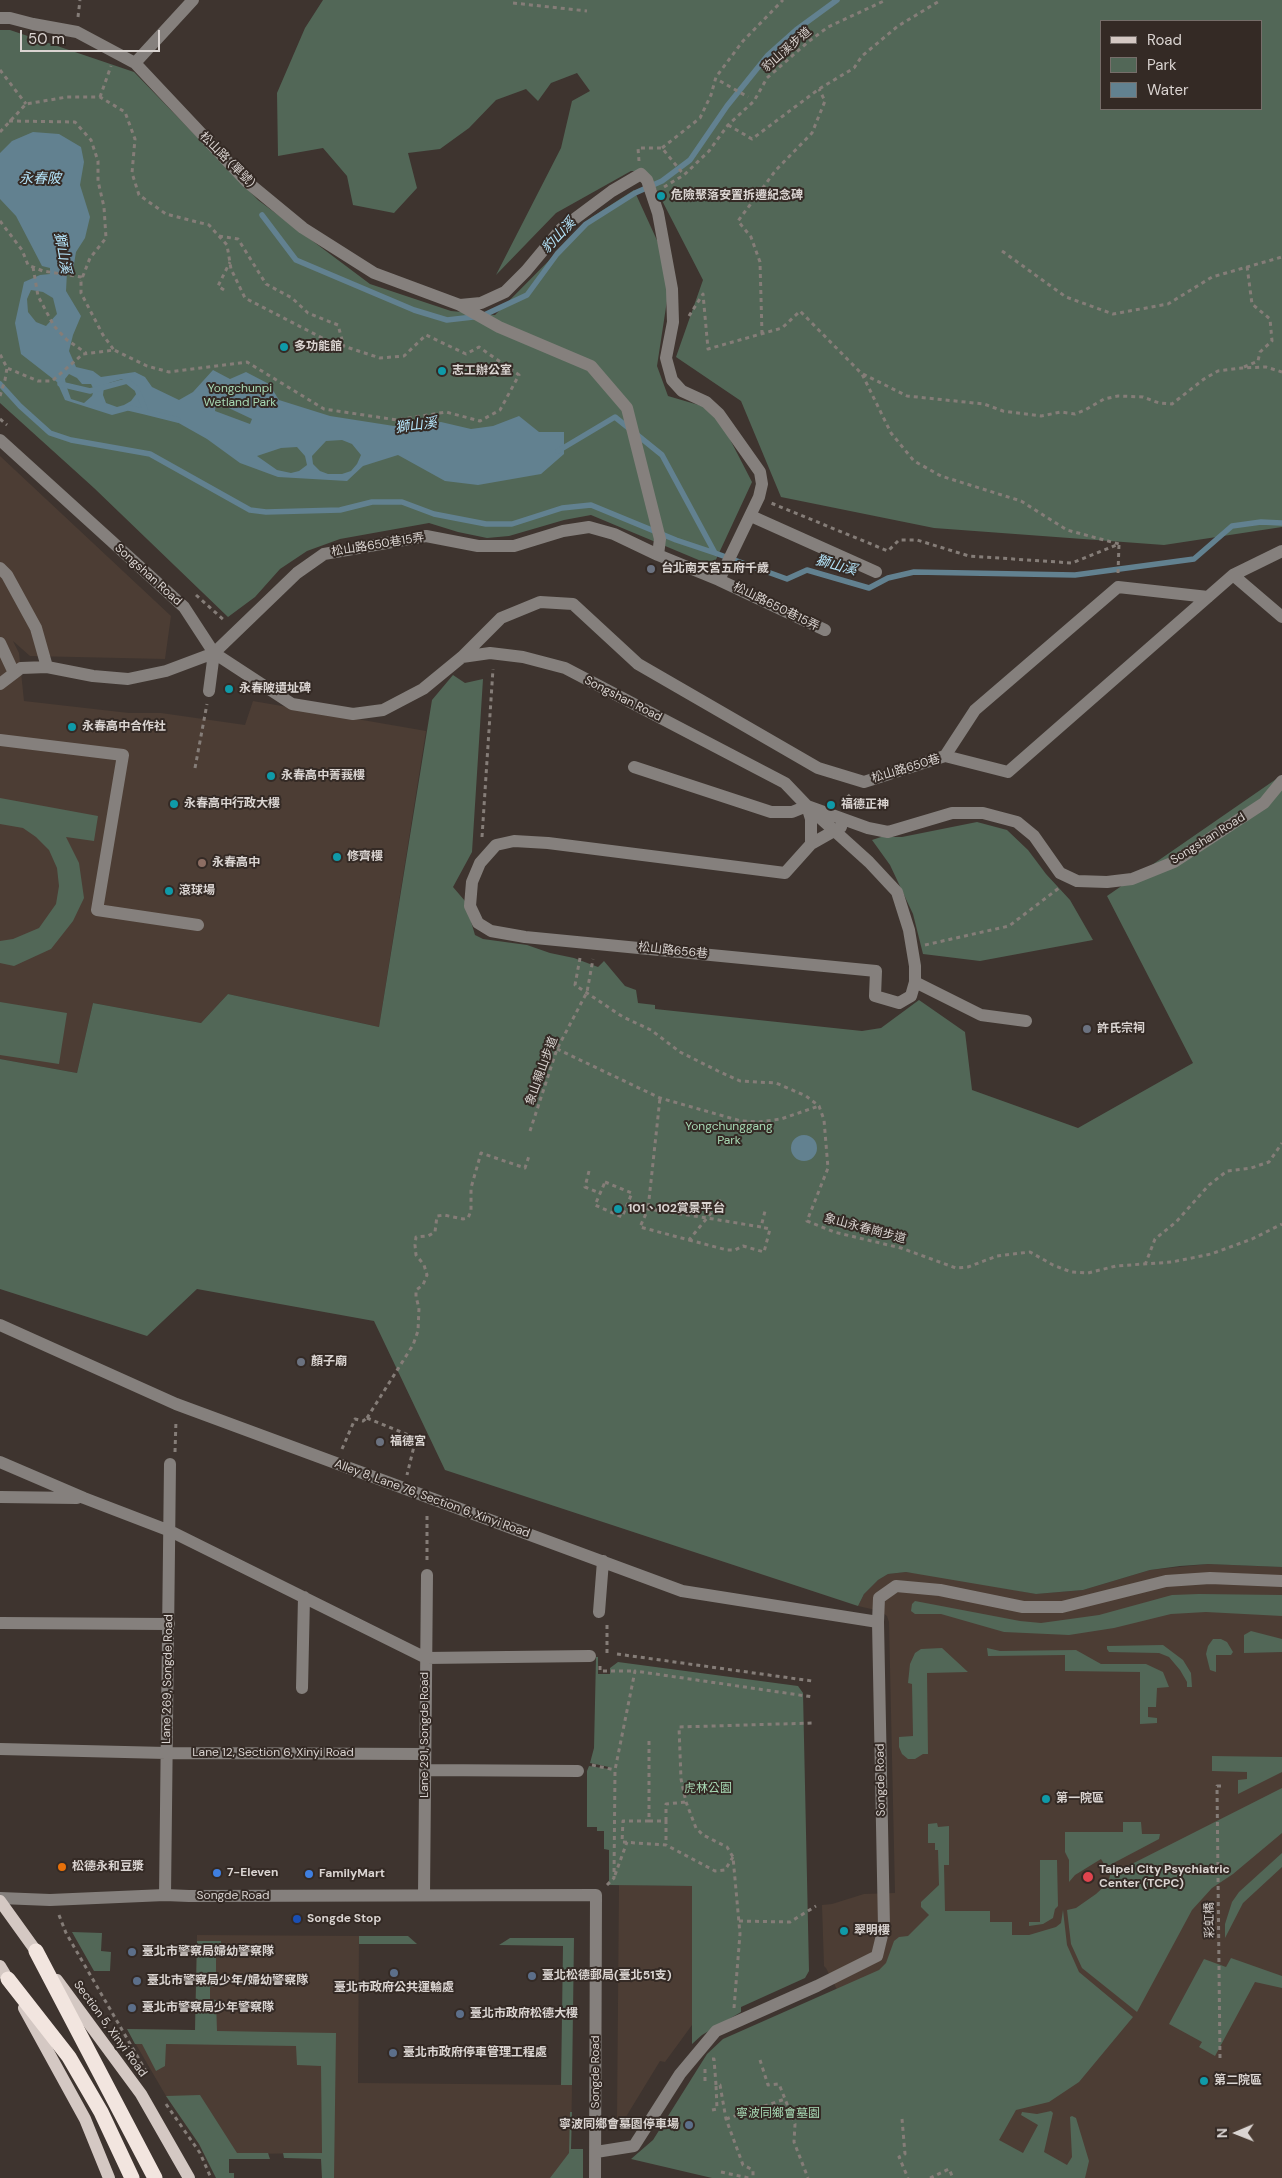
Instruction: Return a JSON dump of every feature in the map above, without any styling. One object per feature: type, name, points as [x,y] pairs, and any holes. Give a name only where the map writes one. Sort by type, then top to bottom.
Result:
[{"type":"highway","points":[[36,1951],[154,2178]]},
{"type":"highway","points":[[4,1973],[69,2057],[101,2112],[132,2178]]},
{"type":"main road","name":"Section 5, Xinyi Road","points":[[0,1899],[141,2094],[189,2178]]},
{"type":"main road","points":[[4,1973],[85,2119],[108,2178]]},
{"type":"street","points":[[135,63],[192,0]]},
{"type":"street","name":"松山路 (單號)","points":[[0,18],[10,18],[77,32],[135,63],[246,181],[303,228],[374,273],[460,305]]},
{"type":"street","points":[[460,305],[481,303],[505,292],[561,229],[612,191],[644,177],[653,194],[672,289],[673,322],[666,358],[672,380],[682,391],[706,402],[725,421],[760,472],[767,498],[752,516],[719,580]]},
{"type":"street","points":[[460,305],[475,316],[591,366],[628,408],[660,539],[658,555]]},
{"type":"street","name":"Songshan Road","points":[[0,440],[184,608],[214,654],[292,704],[353,714],[383,710],[423,689],[462,657],[490,653],[523,657],[565,668],[785,783],[807,806],[868,828],[888,832],[952,814],[983,813],[1017,822],[1034,836],[1060,873],[1077,881],[1106,882],[1132,879],[1174,862],[1264,803],[1282,782]]},
{"type":"street","points":[[752,516],[876,572]]},
{"type":"street","name":"松山路650巷15弄","points":[[214,654],[297,572],[324,554],[426,536],[478,546],[514,546],[563,531],[589,527],[614,534],[658,555],[719,580],[824,630]]},
{"type":"street","name":"松山路650巷","points":[[462,657],[501,618],[540,602],[573,604],[638,664],[818,768],[864,782],[945,756],[1008,772],[1233,575],[1282,551]]},
{"type":"street","points":[[0,568],[7,575],[36,628],[46,667]]},
{"type":"street","points":[[1233,575],[1282,617]]},
{"type":"street","points":[[945,756],[974,710],[1118,587],[1208,597]]},
{"type":"street","points":[[0,643],[14,673]]},
{"type":"street","points":[[0,684],[21,668],[46,667],[93,676],[128,679],[166,671],[214,654],[209,691]]},
{"type":"street","points":[[0,740],[123,755],[97,910],[198,925]]},
{"type":"street","points":[[634,767],[771,812],[792,812],[807,806]]},
{"type":"street","points":[[807,806],[869,862],[897,892],[909,930],[915,966],[915,982],[981,1015],[1026,1021]]},
{"type":"street","points":[[807,806],[811,819],[811,844]]},
{"type":"street","points":[[811,844],[834,830],[855,823]]},
{"type":"street","name":"松山路656巷","points":[[811,844],[785,873],[548,843],[514,841],[496,845],[480,863],[472,882],[470,906],[478,923],[491,931],[524,937],[876,971],[876,996],[899,1003],[911,996],[915,982]]},
{"type":"street","name":"Alley 8, Lane 76, Section 6, Xinyi Road","points":[[0,1325],[176,1404],[682,1591],[878,1622]]},
{"type":"street","points":[[0,1462],[84,1498],[170,1531],[426,1658],[597,1657]]},
{"type":"street","name":"Lane 269, Songde Road","points":[[165,1895],[170,1464]]},
{"type":"street","points":[[0,1497],[84,1498]]},
{"type":"street","points":[[599,1612],[603,1561]]},
{"type":"street","name":"Lane 291, Songde Road","points":[[424,1895],[427,1575]]},
{"type":"street","points":[[878,1622],[879,1598],[896,1586],[940,1590],[1023,1607],[1062,1607],[1166,1581],[1210,1578],[1282,1581]]},
{"type":"street","points":[[302,1688],[304,1597]]},
{"type":"street","name":"Songde Road","points":[[0,1899],[50,1900],[165,1895],[596,1895],[596,2152],[634,2146],[680,2074],[716,2030],[817,1986],[877,1956],[884,1926],[878,1622]]},
{"type":"street","points":[[0,1623],[169,1624]]},
{"type":"street","name":"Lane 12, Section 6, Xinyi Road","points":[[0,1749],[166,1753],[425,1754]]},
{"type":"street","points":[[425,1770],[583,1768]]},
{"type":"street","points":[[595,2178],[596,2152]]},
{"type":"path","points":[[644,177],[638,148],[662,148],[700,118],[711,95],[716,77],[743,41],[783,0]]},
{"type":"path","name":"豹山溪步道","points":[[653,194],[684,175],[709,151],[728,125],[754,101],[767,78],[808,42],[828,27],[886,0]]},
{"type":"path","points":[[728,125],[752,139],[819,88],[854,68],[862,56],[898,26],[941,0]]},
{"type":"path","points":[[513,3],[587,11]]},
{"type":"path","points":[[100,97],[116,53]]},
{"type":"path","points":[[0,70],[26,104]]},
{"type":"path","points":[[720,81],[748,98]]},
{"type":"path","points":[[762,334],[760,262],[751,237],[738,221],[776,170],[812,133],[825,101],[819,88]]},
{"type":"path","points":[[0,132],[9,121],[26,104],[68,97],[100,97],[125,112],[136,138],[132,173],[139,195],[166,214],[209,225],[227,245],[231,268],[245,298],[344,347],[380,358],[404,356],[426,335],[466,354],[479,347],[519,374],[500,410],[480,421],[446,412],[397,420],[324,409],[247,362],[169,372],[147,366],[114,350],[103,335],[81,293],[81,281],[90,258],[106,238],[104,207],[98,181],[98,161],[91,140],[75,122],[9,121]]},
{"type":"path","points":[[662,148],[684,175]]},
{"type":"path","points":[[0,221],[22,250],[28,265],[43,271],[81,277],[81,281]]},
{"type":"path","points":[[219,236],[238,240],[266,284],[292,298],[308,313],[338,325],[344,347]]},
{"type":"path","points":[[1002,251],[1066,297],[1113,314],[1168,304],[1212,277],[1282,257]]},
{"type":"path","points":[[224,290],[218,286],[230,262]]},
{"type":"path","points":[[32,266],[38,296],[54,326],[67,340],[85,354]]},
{"type":"path","points":[[1242,368],[1258,361],[1260,352],[1272,341],[1270,319],[1252,304],[1247,266]]},
{"type":"path","points":[[684,321],[694,311],[703,294],[708,349],[782,328],[800,311],[862,374],[891,433],[914,461],[942,476],[1021,501],[1067,530],[1119,544]]},
{"type":"path","points":[[7,368],[38,382],[52,381],[85,354],[114,350]]},
{"type":"path","points":[[0,354],[7,368],[0,396]]},
{"type":"path","points":[[862,374],[907,396],[984,404],[1003,411],[1041,416],[1061,412],[1075,414],[1104,399],[1118,396],[1143,396],[1159,403],[1172,404],[1204,379],[1218,371],[1266,367],[1282,372]]},
{"type":"path","points":[[767,498],[888,551],[899,540],[917,540],[969,556],[1072,563],[1119,544]]},
{"type":"path","points":[[1118,587],[1119,544]]},
{"type":"path","points":[[480,863],[493,669],[485,671]]},
{"type":"path","points":[[195,768],[209,691]]},
{"type":"path","points":[[830,813],[851,794],[840,775]]},
{"type":"path","points":[[911,951],[929,944],[1009,926],[1072,879]]},
{"type":"path","points":[[581,953],[575,985],[622,1017],[651,1030],[680,1052],[740,1081],[776,1083],[806,1096],[819,1106]]},
{"type":"path","points":[[587,992],[594,956]]},
{"type":"path","name":"象山親山步道","points":[[530,1131],[557,1049],[587,992]]},
{"type":"path","points":[[557,1049],[660,1098],[741,1122],[781,1119],[819,1106]]},
{"type":"path","points":[[627,1205],[636,1209],[648,1209],[770,1229],[764,1252],[743,1246],[735,1250],[727,1250],[640,1227],[648,1209],[660,1098]]},
{"type":"path","name":"象山永春崗步道","points":[[819,1106],[824,1120],[828,1168],[807,1221],[834,1232],[901,1248],[956,1268],[968,1267],[998,1256],[1030,1252],[1053,1265],[1071,1272],[1088,1273],[1116,1266],[1145,1264],[1211,1254],[1252,1239],[1282,1224]]},
{"type":"path","points":[[1145,1264],[1155,1239],[1176,1222],[1209,1184],[1227,1171],[1251,1168],[1269,1162],[1282,1143]]},
{"type":"path","points":[[336,1464],[355,1419],[363,1421],[368,1418],[413,1345],[418,1331],[420,1308],[416,1297],[416,1290],[423,1285],[427,1275],[424,1265],[416,1255],[416,1237],[428,1236],[435,1232],[437,1216],[468,1218],[471,1211],[471,1188],[481,1153],[525,1168],[529,1156]]},
{"type":"path","points":[[589,1171],[585,1187],[600,1194]]},
{"type":"path","points":[[605,1182],[632,1193],[622,1217],[595,1206],[600,1194],[605,1182]]},
{"type":"path","points":[[689,1240],[721,1200]]},
{"type":"path","points":[[761,1227],[766,1211]]},
{"type":"path","points":[[170,1464],[175,1453],[176,1404]]},
{"type":"path","points":[[368,1418],[416,1438],[404,1489]]},
{"type":"path","points":[[427,1498],[427,1575]]},
{"type":"path","points":[[599,1612],[606,1616],[606,1654],[597,1657],[600,1671],[634,1671],[813,1697]]},
{"type":"path","points":[[617,1654],[812,1681]]},
{"type":"path","points":[[614,1878],[615,1770],[634,1671]]},
{"type":"path","points":[[738,2021],[734,2004],[739,1953],[739,1921],[733,1857],[727,1847],[704,1836],[696,1828],[686,1802],[681,1778],[679,1728],[813,1722]]},
{"type":"path","points":[[649,1741],[649,1821]]},
{"type":"path","points":[[583,1768],[615,1770]]},
{"type":"path","name":"彩虹橋","points":[[1220,2058],[1217,1786],[1223,1786]]},
{"type":"path","points":[[666,1845],[666,1804],[686,1802]]},
{"type":"path","points":[[666,1821],[623,1821],[622,1842],[666,1845],[715,1871],[725,1870],[733,1857]]},
{"type":"path","points":[[596,1895],[614,1878],[627,1842]]},
{"type":"path","points":[[739,1921],[790,1922],[816,1906]]},
{"type":"path","points":[[58,1913],[66,1933],[150,2078]]},
{"type":"path","points":[[705,2060],[714,2059],[717,2109],[712,2110]]},
{"type":"path","points":[[760,2060],[768,2085],[780,2084],[794,2124],[794,2142],[808,2178]]},
{"type":"path","points":[[705,2068],[705,2083]]},
{"type":"path","points":[[716,2085],[720,2085],[726,2119],[743,2166],[753,2170],[753,2178]]},
{"type":"path","points":[[726,2119],[785,2099]]},
{"type":"path","points":[[165,2101],[200,2153],[211,2178]]},
{"type":"path","points":[[902,2119],[905,2154],[900,2157],[908,2178]]},
{"type":"path","points":[[930,2178],[949,2169],[953,2178]]},
{"type":"path","points":[[721,2172],[749,2178]]},
{"type":"shaded area","name":"永春高中","points":[[0,456],[171,616],[165,659],[30,656],[13,641],[19,653],[24,701],[129,713],[161,713],[245,725],[253,701],[426,731],[379,1027],[228,994],[201,1023],[93,1003],[77,1073],[0,1059]]},
{"type":"shaded area","name":"Taipei City Psychiatric Center (TCPC)","points":[[1208,1564],[1282,1567],[1282,2178],[1032,2178],[854,2023],[824,1966],[822,1905],[832,1904],[864,1894],[895,1893],[889,1622],[887,1616],[880,1611],[858,1606],[864,1594],[878,1580],[888,1574],[906,1572],[942,1576],[1036,1594],[1083,1590],[1150,1570]]},
{"type":"shaded area","points":[[619,1885],[693,1886],[692,2025],[665,2062],[660,2061],[624,2120],[617,2120]]},
{"type":"shaded area","points":[[197,1935],[359,1936],[358,2083],[572,2085],[571,2149],[583,2149],[583,2178],[334,2178],[334,2153],[237,2154],[209,2162],[166,2096],[127,2029],[195,2030]]},
{"type":"green space","points":[[323,0],[1282,0],[1282,527],[1164,545],[934,528],[781,497],[741,401],[676,357],[703,280],[653,183],[641,171],[631,171],[556,213],[496,275],[561,148],[572,101],[590,91],[577,73],[551,83],[538,101],[526,89],[496,100],[469,128],[440,149],[408,153],[417,188],[394,213],[353,205],[347,176],[323,148],[278,156],[277,93],[305,28]]},
{"type":"green space","name":"Yongchunpi Wetland Park","points":[[0,30],[10,30],[134,72],[258,200],[370,284],[451,311],[495,315],[592,217],[634,190],[666,260],[668,294],[657,366],[668,396],[702,406],[721,422],[752,482],[713,566],[591,515],[564,520],[509,536],[487,538],[429,523],[340,539],[307,551],[280,569],[255,597],[228,617],[94,488],[0,403]]},
{"type":"green space","name":"Yongchunggang Park","points":[[453,675],[465,683],[483,679],[472,852],[453,887],[465,901],[475,935],[483,939],[527,945],[598,967],[604,961],[625,986],[636,990],[638,1003],[655,1005],[655,1009],[862,1031],[881,1028],[919,1000],[965,1032],[972,1090],[1078,1128],[1193,1063],[1107,896],[1282,775],[1282,1567],[1208,1564],[1180,1566],[1150,1570],[1083,1590],[1036,1594],[906,1572],[888,1574],[878,1580],[864,1594],[858,1606],[445,1470],[374,1321],[197,1289],[147,1336],[0,1289],[0,1059],[77,1073],[93,1003],[201,1023],[228,994],[379,1027],[432,700]]},
{"type":"green space","points":[[0,798],[98,816],[94,841],[66,837],[79,863],[84,898],[73,921],[51,949],[14,966],[0,963],[0,941],[13,939],[39,928],[56,904],[59,886],[57,868],[49,850],[36,837],[23,828],[0,824]]},
{"type":"green space","points":[[977,822],[1007,830],[1028,850],[1046,874],[1070,900],[1093,940],[980,961],[923,954],[913,914],[890,865],[872,840],[881,837],[902,837]]},
{"type":"green space","points":[[0,1002],[67,1013],[59,1064],[0,1055]]},
{"type":"green space","points":[[1172,1595],[1282,1595],[1282,1616],[1206,1612],[1171,1614],[1114,1628],[1069,1635],[1004,1632],[941,1614],[915,1614],[911,1611],[912,1604],[915,1601],[1020,1621],[1041,1623],[1099,1615]]},
{"type":"green space","points":[[1251,1631],[1282,1639],[1282,1652],[1244,1653],[1244,1635]]},
{"type":"green space","points":[[1213,1639],[1221,1639],[1227,1642],[1233,1652],[1231,1655],[1216,1655],[1216,1672],[1210,1670],[1206,1654],[1208,1646]]},
{"type":"green space","points":[[1163,1645],[1183,1660],[1191,1673],[1192,1687],[1187,1687],[1187,1682],[1180,1670],[1169,1657],[1159,1653],[1109,1652],[1107,1649],[1107,1646]]},
{"type":"green space","points":[[942,1648],[968,1672],[927,1673],[928,1754],[923,1754],[915,1759],[908,1759],[902,1754],[899,1747],[899,1737],[913,1736],[912,1684],[908,1683],[910,1664],[915,1653],[921,1649]]},
{"type":"green space","points":[[987,1648],[1000,1651],[1076,1650],[1101,1664],[1146,1664],[1163,1672],[1169,1687],[1157,1688],[1156,1707],[1148,1707],[1148,1717],[1157,1718],[1157,1723],[1140,1724],[1140,1672],[1065,1671],[1065,1655],[988,1656]]},
{"type":"green space","name":"虎林公園","points":[[596,1657],[598,1657],[598,1674],[610,1674],[610,1668],[618,1662],[798,1686],[803,1693],[809,1971],[805,1978],[741,2007],[741,2012],[702,2035],[692,2044],[692,1886],[609,1885],[609,1850],[604,1849],[604,1831],[597,1831],[597,1827],[587,1827],[587,1771],[589,1766],[609,1769],[609,1767],[590,1763],[594,1748]]},
{"type":"green space","points":[[1212,1756],[1282,1757],[1282,1772],[1238,1794],[1238,1780],[1247,1779],[1247,1772],[1212,1771]]},
{"type":"green space","points":[[1282,1788],[1282,1833],[1233,1874],[1212,1888],[1192,1910],[1137,2012],[1082,1968],[1071,1944],[1067,1910],[1076,1908],[1096,1894],[1108,1883],[1110,1875]]},
{"type":"green space","points":[[1123,1822],[1141,1822],[1142,1834],[1160,1834],[1159,1839],[1106,1867],[1101,1859],[1075,1875],[1069,1882],[1069,1860],[1065,1852],[1065,1832],[1123,1832]]},
{"type":"green space","name":"寧波同鄉會墓園","points":[[937,1823],[938,1827],[949,1826],[949,1865],[944,1865],[945,1911],[990,1911],[990,1922],[1012,1922],[1012,1935],[1029,1935],[1056,1927],[1061,1923],[1063,1910],[1067,1945],[1079,1972],[1133,2017],[1079,2082],[1049,2102],[1016,2110],[999,2140],[1023,2153],[1038,2125],[1021,2115],[1022,2112],[1037,2114],[1051,2111],[1053,2113],[1044,2152],[1067,2165],[1072,2157],[1070,2117],[1072,2116],[1076,2118],[1089,2161],[1085,2178],[712,2178],[631,2159],[653,2140],[707,2054],[723,2039],[879,1970],[886,1963],[894,1941],[899,1937],[908,1936],[929,1915],[921,1907],[921,1902],[939,1885],[938,1850],[935,1850],[935,1843],[928,1843],[928,1824]]},
{"type":"green space","points":[[1282,1853],[1282,1867],[1243,1903],[1225,1938],[1225,1924],[1232,1902],[1239,1892]]},
{"type":"green space","points":[[1040,1860],[1057,1860],[1058,1906],[1055,1909],[1053,1918],[1043,1924],[1029,1926],[1029,1922],[1040,1922]]},
{"type":"green space","points":[[72,1932],[102,1933],[101,1951],[111,1952],[110,1971],[94,1971]]},
{"type":"green space","points":[[359,1936],[408,1936],[417,1944],[359,1944]]},
{"type":"green space","points":[[510,1938],[574,1938],[572,2085],[561,2085],[563,1946],[499,1945]]},
{"type":"green space","points":[[197,1941],[221,1941],[221,1956],[216,1957],[216,1986],[210,1987],[210,1999],[216,2000],[217,2031],[336,2033],[334,2178],[322,2178],[321,2159],[284,2158],[283,2153],[322,2153],[321,2066],[297,2065],[296,2046],[166,2044],[165,2066],[156,2071],[142,2044],[135,2044],[127,2029],[195,2030]]},
{"type":"green space","points":[[1231,1958],[1282,1976],[1282,1988],[1255,1982],[1215,2056],[1199,2047],[1202,2042],[1169,2024],[1204,1959],[1226,1967]]},
{"type":"green space","points":[[200,2095],[237,2153],[268,2153],[270,2159],[229,2159],[229,2173],[234,2173],[234,2178],[216,2178],[199,2144],[166,2096]]},
{"type":"green space","points":[[570,2112],[572,2112],[571,2149],[583,2149],[583,2178],[550,2178],[569,2153]]},
{"type":"water","name":"永春陂","points":[[33,132],[59,134],[81,147],[84,162],[80,185],[90,217],[85,238],[76,252],[73,270],[67,272],[66,291],[81,316],[69,351],[76,367],[93,371],[101,377],[135,372],[145,377],[152,387],[179,400],[193,392],[213,370],[230,379],[246,372],[269,384],[279,400],[330,416],[394,426],[441,422],[471,429],[493,426],[519,416],[539,432],[564,432],[564,454],[541,474],[478,485],[445,481],[398,455],[363,466],[347,481],[278,477],[240,463],[207,439],[168,417],[138,408],[112,415],[65,400],[57,382],[21,354],[15,323],[24,282],[40,275],[50,274],[50,268],[42,266],[16,216],[0,199],[0,153],[12,141]],"holes":[[[31,290],[43,292],[53,298],[57,314],[46,326],[36,322],[28,312],[27,299]],[[69,374],[77,378],[82,384],[91,384],[94,390],[92,396],[84,403],[71,399],[65,379]],[[122,379],[129,381],[138,388],[131,401],[117,407],[106,403],[103,395],[104,387],[109,383]],[[216,402],[252,419],[250,424],[215,411]],[[342,440],[352,444],[361,455],[351,471],[342,474],[328,474],[320,471],[313,464],[312,456],[326,441]],[[297,447],[305,456],[307,465],[299,471],[291,473],[277,470],[257,456],[281,448]]]},
{"type":"water","points":[[804,1135],[813,1139],[817,1148],[813,1157],[804,1161],[795,1157],[791,1148],[795,1139]]},
{"type":"waterway","name":"豹山溪","points":[[262,215],[296,260],[414,310],[447,320],[482,316],[527,295],[557,254],[586,224],[635,193],[662,181],[690,160],[727,106],[768,55],[796,30],[837,0]]},
{"type":"waterway","name":"獅山溪","points":[[60,384],[90,391],[127,381],[137,389],[146,412],[178,420]]},
{"type":"waterway","points":[[0,384],[20,406],[50,433],[71,440],[150,454],[250,510],[266,512],[340,510],[372,502],[402,502],[434,514],[486,524],[512,524],[562,508],[591,505],[676,540],[715,553]]},
{"type":"waterway","name":"獅山溪","points":[[129,408],[146,412]]},
{"type":"waterway","name":"獅山溪","points":[[558,451],[615,417],[662,455],[715,553],[787,579],[807,570],[869,588],[888,578],[914,572],[1075,575],[1194,559],[1232,526],[1261,522],[1282,523]]},
{"type":"place","name":"危險聚落安置拆遷紀念碑","points":[[661,196]]},
{"type":"place","name":"多功能館","points":[[284,347]]},
{"type":"place","name":"志工辦公室","points":[[442,371]]},
{"type":"place","name":"台北南天宮五府千歲","points":[[651,569]]},
{"type":"place","name":"永春陂遺址碑","points":[[229,689]]},
{"type":"place","name":"永春高中合作社","points":[[72,727]]},
{"type":"place","name":"永春高中菁莪樓","points":[[271,776]]},
{"type":"place","name":"永春高中行政大樓","points":[[174,804]]},
{"type":"place","name":"福德正神","points":[[831,805]]},
{"type":"place","name":"修齊樓","points":[[337,857]]},
{"type":"place","name":"永春高中","points":[[202,863]]},
{"type":"place","name":"滾球場","points":[[169,891]]},
{"type":"place","name":"許氏宗祠","points":[[1087,1029]]},
{"type":"place","name":"101、102賞景平台","points":[[618,1209]]},
{"type":"place","name":"顏子廟","points":[[301,1362]]},
{"type":"place","name":"福德宮","points":[[380,1442]]},
{"type":"place","name":"第一院區","points":[[1046,1799]]},
{"type":"place","name":"松德永和豆漿","points":[[62,1867]]},
{"type":"place","name":"7-Eleven","points":[[217,1873]]},
{"type":"place","name":"FamilyMart","points":[[309,1874]]},
{"type":"place","name":"Taipei City Psychiatric Center (TCPC)","points":[[1088,1877]]},
{"type":"place","name":"Songde Stop","points":[[297,1919]]},
{"type":"place","name":"翠明樓","points":[[844,1931]]},
{"type":"place","name":"臺北市警察局婦幼警察隊","points":[[132,1952]]},
{"type":"place","name":"臺北市政府公共運輸處","points":[[394,1973]]},
{"type":"place","name":"臺北松德郵局(臺北51支)","points":[[532,1976]]},
{"type":"place","name":"臺北市警察局少年/婦幼警察隊","points":[[137,1981]]},
{"type":"place","name":"臺北市警察局少年警察隊","points":[[132,2008]]},
{"type":"place","name":"臺北市政府松德大樓","points":[[460,2014]]},
{"type":"place","name":"臺北市政府停車管理工程處","points":[[393,2053]]},
{"type":"place","name":"第二院區","points":[[1204,2081]]},
{"type":"place","name":"寧波同鄉會墓園停車場","points":[[689,2125]]}]
